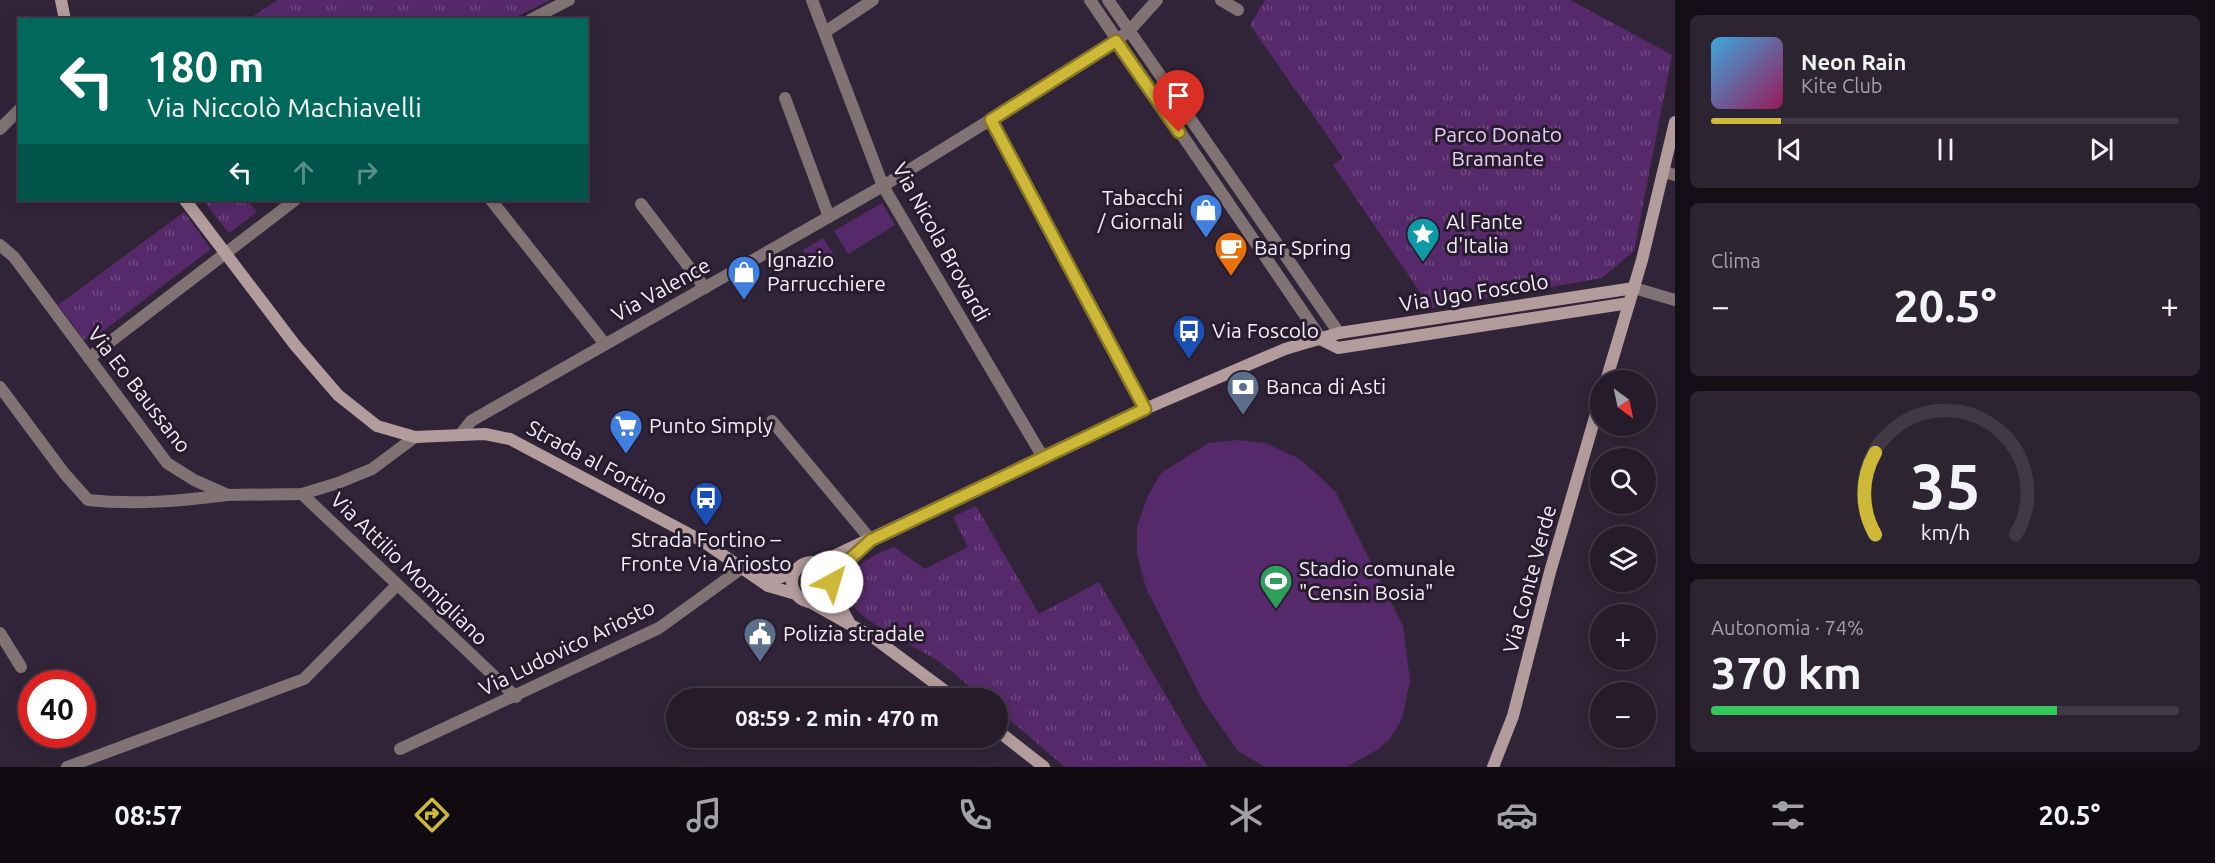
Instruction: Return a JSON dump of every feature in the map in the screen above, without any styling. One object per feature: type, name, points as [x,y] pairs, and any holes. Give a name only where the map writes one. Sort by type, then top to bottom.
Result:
[{"type":"street","points":[[61,0],[65,18]]},
{"type":"street","points":[[534,18],[569,0]]},
{"type":"street","name":"Via Nicola Brovardi","points":[[812,0],[884,186],[1044,459]]},
{"type":"street","points":[[825,32],[873,0]]},
{"type":"street","points":[[1090,0],[1322,340]]},
{"type":"street","points":[[1108,0],[1339,333]]},
{"type":"street","name":"Via Valence","points":[[461,434],[471,421],[884,186],[991,120],[1116,41],[1129,31],[1157,0]]},
{"type":"street","points":[[1221,0],[1238,10]]},
{"type":"street","points":[[785,98],[830,217]]},
{"type":"street","points":[[0,129],[18,111]]},
{"type":"street","points":[[991,120],[1145,409]]},
{"type":"street","points":[[1609,370],[1669,173],[1675,122]]},
{"type":"street","name":"Strada al Fortino","points":[[186,201],[295,345],[338,395],[377,426],[415,437],[484,434],[510,439],[532,448],[693,536],[776,590],[796,594]]},
{"type":"street","points":[[89,358],[294,201]]},
{"type":"street","points":[[492,201],[604,344]]},
{"type":"street","points":[[641,204],[705,288]]},
{"type":"street","name":"Via Eo Baussano","points":[[0,244],[14,257],[167,463],[194,480],[228,495],[302,494],[338,483],[372,468],[415,437]]},
{"type":"street","points":[[1634,288],[1675,300]]},
{"type":"street","name":"Via Ugo Foscolo","points":[[819,563],[847,548],[870,541],[1044,459],[1145,409],[1269,355],[1339,333],[1634,288]]},
{"type":"street","name":"Via Ugo Foscolo","points":[[1322,340],[1338,348],[1629,303]]},
{"type":"street","points":[[0,387],[64,473],[88,500],[118,503],[175,501],[228,495]]},
{"type":"street","points":[[772,421],[870,541]]},
{"type":"street","name":"Via Conte Verde","points":[[1493,767],[1513,716],[1550,572],[1590,434]]},
{"type":"street","name":"Via Attilio Momigliano","points":[[302,494],[396,586],[516,697]]},
{"type":"street","name":"Via Ugo Foscolo","points":[[832,585],[851,558],[870,541]]},
{"type":"street","points":[[759,579],[779,578],[794,572],[807,562],[819,563],[828,570],[832,585],[849,622]]},
{"type":"street","name":"Via Ludovico Ariosto","points":[[400,749],[516,697],[659,628],[742,568]]},
{"type":"street","points":[[794,572],[792,584],[796,594],[849,622],[941,688]]},
{"type":"street","points":[[810,602],[825,598],[832,585]]},
{"type":"street","points":[[67,767],[304,680],[396,586]]},
{"type":"street","points":[[0,633],[21,667]]},
{"type":"street","points":[[1008,739],[1044,767]]},
{"type":"green space","points":[[278,0],[550,0],[514,18],[250,18]]},
{"type":"green space","name":"Parco Donato Bramante","points":[[1265,0],[1570,0],[1672,55],[1634,251],[1602,278],[1431,308],[1333,165],[1343,158],[1250,25]]},
{"type":"green space","points":[[204,201],[248,201],[257,212],[229,233]]},
{"type":"green space","points":[[882,203],[895,225],[848,254],[834,231]]},
{"type":"green space","points":[[184,212],[211,249],[94,338],[84,340],[58,305]]},
{"type":"green space","points":[[823,238],[837,259],[817,271],[803,250]]},
{"type":"green space","name":"Stadio comunale \"Censin Bosia\"","points":[[1238,440],[1265,443],[1300,459],[1335,491],[1403,626],[1410,681],[1402,719],[1389,740],[1377,750],[1346,767],[1265,767],[1238,751],[1203,701],[1146,588],[1137,554],[1137,527],[1147,498],[1161,473],[1209,443]]},
{"type":"green space","points":[[976,506],[1039,614],[1099,582],[1208,767],[1065,767],[1008,719],[1008,688],[972,688],[941,663],[873,623],[855,608],[848,597],[847,587],[850,578],[856,569],[874,556],[894,547],[925,569],[968,547],[953,517]]},
{"type":"green space","points":[[812,573],[818,576],[821,582],[818,588],[812,591],[806,588],[803,582],[806,576]]},
{"type":"place","name":"Tabacchi / Giornali","points":[[1206,239]]},
{"type":"place","name":"Al Fante d'Italia","points":[[1423,263]]},
{"type":"place","name":"Bar Spring","points":[[1231,277]]},
{"type":"place","name":"Ignazio Parrucchiere","points":[[744,301]]},
{"type":"place","name":"Via Foscolo","points":[[1189,360]]},
{"type":"place","name":"Banca di Asti","points":[[1243,416]]},
{"type":"place","name":"Punto Simply","points":[[626,455]]},
{"type":"place","name":"Strada Fortino – Fronte Via Ariosto","points":[[706,527]]},
{"type":"place","name":"Stadio comunale \"Censin Bosia\"","points":[[1276,610]]},
{"type":"place","name":"Polizia stradale","points":[[760,663]]},
{"type":"route","points":[[832,582],[851,558],[871,540],[1145,409],[991,120],[1116,41],[1179,132]]}]
